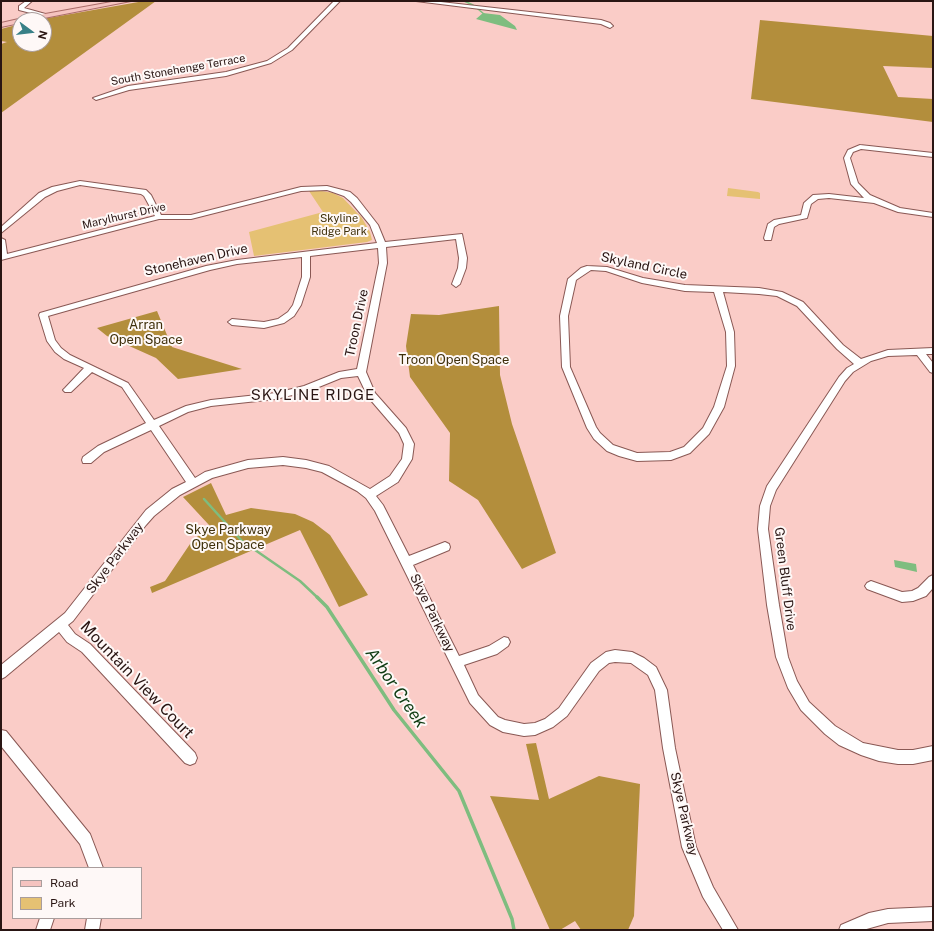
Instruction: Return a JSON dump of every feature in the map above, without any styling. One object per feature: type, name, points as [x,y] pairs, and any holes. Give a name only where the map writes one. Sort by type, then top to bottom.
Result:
[{"type":"main road","points":[[52,14],[128,1]]},
{"type":"main road","points":[[1,25],[12,23]]},
{"type":"street","points":[[29,1],[21,7],[21,9],[38,12]]},
{"type":"street","name":"South Stonehenge Terrace","points":[[96,98],[128,88],[226,74],[269,62],[290,49],[337,1]]},
{"type":"street","points":[[419,1],[601,22],[610,26]]},
{"type":"street","points":[[933,155],[866,147],[857,148],[850,151],[847,161],[855,184],[862,193],[874,201],[898,210],[933,215]]},
{"type":"street","points":[[1,231],[42,195],[55,189],[80,184],[143,192],[147,195],[159,218]]},
{"type":"street","name":"Marylhurst Drive","points":[[3,258],[159,218],[196,216],[299,189],[313,187],[330,188],[347,194],[357,203]]},
{"type":"street","points":[[768,238],[770,228],[776,223],[804,216],[808,203],[820,196],[874,201]]},
{"type":"street","name":"Troon Drive","points":[[357,203],[374,225],[381,244],[383,263],[361,372],[370,394],[403,431],[409,444],[407,459],[400,472],[394,479],[370,495]]},
{"type":"street","points":[[768,219],[776,223]]},
{"type":"street","name":"Stonehaven Drive","points":[[192,482],[125,385],[103,373],[67,358],[51,341],[42,316],[60,309],[209,268],[257,259],[459,236],[463,258],[462,268],[456,284]]},
{"type":"street","points":[[1,240],[3,258]]},
{"type":"street","points":[[232,322],[264,325],[281,321],[291,314],[297,305],[308,270],[306,253]]},
{"type":"street","name":"Skyland Circle","points":[[718,290],[730,332],[731,366],[719,407],[706,431],[687,450],[671,456],[638,457],[610,448],[597,436],[592,428],[566,366],[564,316],[572,279],[584,270],[598,268],[673,287],[765,291],[779,294],[794,300],[810,313],[840,347],[859,363]]},
{"type":"street","points":[[920,352],[933,370]]},
{"type":"street","name":"Green Bluff Drive","points":[[933,352],[888,353],[859,363],[842,379],[771,488],[765,506],[763,528],[773,605],[782,657],[792,684],[805,706],[816,719],[838,736],[861,748],[887,756],[906,758],[933,753]]},
{"type":"street","points":[[68,390],[90,368]]},
{"type":"street","points":[[86,460],[101,449],[152,424],[195,406],[275,397],[306,389],[339,375],[361,372]]},
{"type":"street","name":"Skye Parkway","points":[[1,673],[61,626],[78,607],[150,513],[168,498],[192,482],[237,466],[257,463],[283,461],[306,464],[325,469],[350,482],[370,495],[383,514],[474,699],[488,716],[503,726],[524,730],[535,729],[544,725],[563,712],[591,671],[602,660],[616,656],[626,657],[636,660],[648,668],[655,676],[660,690],[689,847],[708,892],[731,930]]},
{"type":"street","points":[[407,562],[445,547]]},
{"type":"street","points":[[871,586],[902,597],[922,592],[933,580]]},
{"type":"street","name":"Mountain View Court","points":[[61,626],[71,638],[86,648],[190,758]]},
{"type":"street","points":[[457,662],[493,650],[504,642]]},
{"type":"street","points":[[1,736],[85,839],[96,867]]},
{"type":"street","points":[[846,930],[869,920],[888,916],[933,914]]},
{"type":"street","points":[[43,930],[47,919]]},
{"type":"street","points":[[92,930],[94,919]]},
{"type":"green space","points":[[144,1],[156,1],[1,113],[1,44],[7,42],[1,41],[1,29],[12,26],[12,52],[52,52],[52,17]]},
{"type":"green space","points":[[760,20],[933,36],[933,68],[883,66],[898,97],[933,99],[933,122],[751,99]]},
{"type":"green space","points":[[728,188],[758,192],[760,193],[760,199],[727,196]]},
{"type":"green space","name":"Skyline Ridge Park","points":[[316,190],[333,193],[343,198],[362,218],[370,232],[372,240],[367,242],[254,256],[249,232],[323,212],[309,191]]},
{"type":"green space","name":"Troon Open Space","points":[[499,306],[500,375],[512,424],[556,553],[522,569],[478,500],[449,481],[450,433],[410,377],[406,346],[411,314],[439,315]]},
{"type":"green space","name":"Arran Open Space","points":[[157,311],[172,347],[242,369],[178,379],[156,358],[107,336],[97,328]]},
{"type":"green space","name":"Skye Parkway Open Space","points":[[211,483],[226,515],[251,508],[295,514],[313,522],[330,535],[368,595],[339,607],[300,530],[152,593],[150,587],[165,581],[190,544],[209,525],[183,497]]},
{"type":"green space","points":[[536,743],[549,799],[599,776],[640,784],[634,916],[628,930],[581,930],[575,921],[560,930],[550,930],[490,796],[539,800],[526,744]]},
{"type":"shaded area","points":[[483,13],[500,15],[515,26],[517,30],[476,19]]},
{"type":"shaded area","points":[[894,560],[916,564],[917,572],[895,567]]},
{"type":"waterway","points":[[464,1],[473,5],[484,14]]},
{"type":"waterway","name":"Arbor Creek","points":[[204,499],[242,541],[300,581],[318,598]]},
{"type":"waterway","name":"Arbor Creek","points":[[318,598],[327,607],[394,710],[459,791],[512,919],[514,930]]},
{"type":"district","name":"SKYLINE RIDGE","points":[[313,395]]}]
